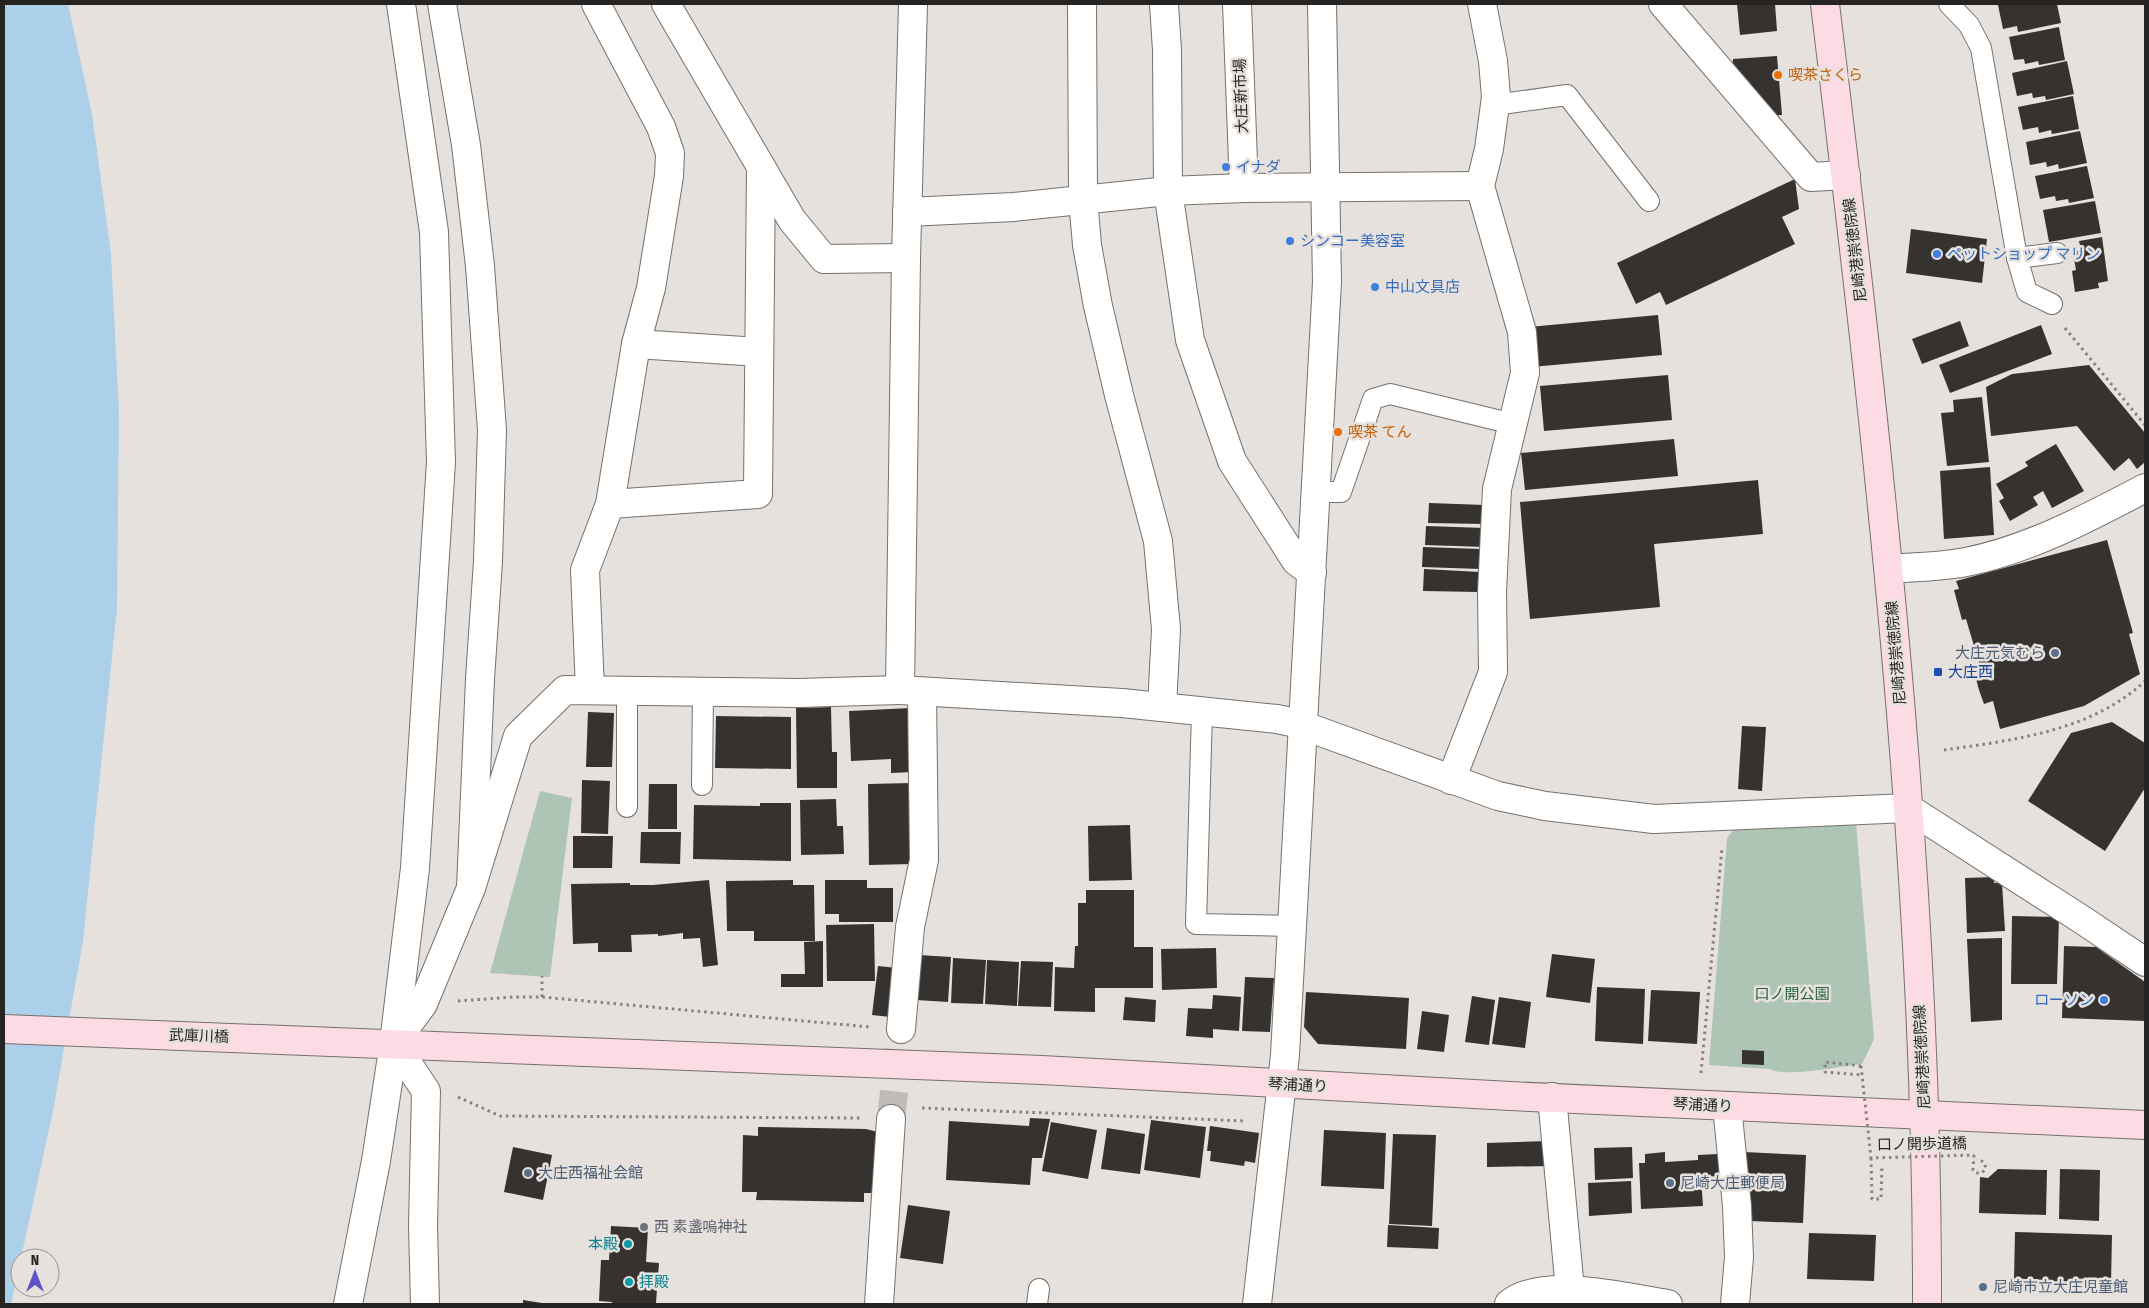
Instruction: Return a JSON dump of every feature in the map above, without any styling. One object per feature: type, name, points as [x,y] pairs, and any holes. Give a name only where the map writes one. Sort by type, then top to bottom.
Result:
[{"type":"street","points":[[348,1304],[376,1161],[394,1043],[415,868],[440,462],[434,232],[400,4]]},
{"type":"street","points":[[442,4],[466,145],[478,248],[492,430],[488,560],[480,680],[471,888]]},
{"type":"street","points":[[590,690],[585,570],[610,504],[636,344],[651,288],[670,153],[662,127],[596,4]]},
{"type":"street","points":[[666,4],[792,220],[824,259],[906,258]]},
{"type":"street","points":[[901,1029],[910,927],[924,860],[911,691],[906,258],[913,4]]},
{"type":"street","points":[[1082,4],[1083,199],[1087,245],[1098,306],[1158,541],[1166,629],[1162,707]]},
{"type":"street","points":[[1164,4],[1167,50],[1168,191],[1190,340],[1232,461],[1296,560],[1312,573]]},
{"type":"street","name":"大庄新市場","points":[[1238,4],[1244,188]]},
{"type":"street","points":[[1257,1304],[1272,1083],[1292,926],[1327,282],[1322,4]]},
{"type":"street","points":[[1451,780],[1493,672],[1492,592],[1497,490],[1525,373],[1525,350],[1522,332],[1480,186],[1490,149],[1495,105],[1493,62],[1482,4]]},
{"type":"street","points":[[1663,4],[1811,177],[1846,175]]},
{"type":"street","name":"尼崎港崇徳院線","points":[[1825,4],[1846,175],[1889,569],[1908,808],[1925,1115],[1927,1304]]},
{"type":"street","points":[[610,504],[758,494],[761,168]]},
{"type":"street","points":[[907,212],[1014,207],[1168,191],[1244,188],[1480,186]]},
{"type":"street","points":[[636,344],[759,352]]},
{"type":"street","points":[[1889,569],[1965,562],[2036,542],[2084,520],[2145,488]]},
{"type":"street","points":[[394,1043],[423,1004],[471,888],[518,736],[565,690],[911,691],[1162,707],[1277,718],[1498,796],[1609,814],[1654,819],[1727,817],[1861,808],[1908,808],[2145,962]]},
{"type":"street","name":"武庫川橋","points":[[4,1029],[1032,1069],[1272,1083]]},
{"type":"street","points":[[394,1043],[426,1092],[424,1304]]},
{"type":"street","name":"琴浦通り","points":[[1272,1083],[2145,1125]]},
{"type":"street","points":[[1552,1097],[1570,1290]]},
{"type":"street","points":[[1727,1106],[1737,1206],[1739,1257],[1735,1304]]},
{"type":"street","points":[[879,1304],[891,1119]]},
{"type":"street","points":[[1509,1304],[1516,1298],[1554,1289],[1668,1304]]},
{"type":"lane","points":[[1948,4],[1969,25],[1981,48],[2017,258],[2027,292],[2052,304]]},
{"type":"lane","points":[[1495,105],[1567,95],[1649,201]]},
{"type":"lane","points":[[2017,258],[2057,253]]},
{"type":"lane","points":[[1316,492],[1341,492],[1373,399],[1390,394],[1513,424]]},
{"type":"lane","points":[[627,691],[627,807]]},
{"type":"lane","points":[[702,691],[702,786]]},
{"type":"lane","points":[[1202,711],[1196,924],[1292,926]]},
{"type":"path","points":[[2052,304],[2065,320],[2065,329],[2145,425]]},
{"type":"path","points":[[1944,750],[1997,742],[2090,718],[2145,681]]},
{"type":"path","points":[[1701,1081],[1727,817]]},
{"type":"path","points":[[542,976],[542,997]]},
{"type":"path","points":[[450,1002],[514,997]]},
{"type":"path","name":"口ノ開歩道橋","points":[[1863,1075],[1825,1072],[1825,1062],[1861,1066],[1871,1158],[1974,1155],[1973,1170],[1976,1173],[1982,1173],[1986,1168],[1985,1165],[1977,1159]]},
{"type":"path","points":[[449,1093],[500,1116]]},
{"type":"path","points":[[1871,1158],[1872,1199],[1881,1199],[1882,1166]]},
{"type":"green space","points":[[540,791],[572,798],[550,977],[490,973]]},
{"type":"green space","name":"口ノ開公園","points":[[1856,823],[1874,1039],[1862,1064],[1800,1072],[1709,1065],[1727,838],[1736,827]]},
{"type":"water","points":[[4,4],[68,4],[92,114],[111,254],[119,412],[117,608],[83,941],[53,1111],[23,1248],[10,1248],[11,1304],[4,1304]]},
{"type":"building","points":[[1737,4],[1775,4],[1777,31],[1740,35]]},
{"type":"building","points":[[2057,4],[2061,23],[2018,32],[2017,26],[2003,29],[1998,5]]},
{"type":"building","points":[[2059,27],[2065,60],[2039,65],[2038,61],[2025,64],[2024,59],[2014,60],[2009,37]]},
{"type":"building","points":[[1777,56],[1782,115],[1771,116],[1732,70],[1733,59]]},
{"type":"building","points":[[2067,61],[2074,94],[2046,100],[2045,96],[2033,98],[2032,93],[2017,96],[2012,73]]},
{"type":"building","points":[[2073,96],[2079,129],[2052,134],[2051,130],[2039,133],[2038,127],[2023,130],[2018,107]]},
{"type":"building","points":[[2080,131],[2087,163],[2059,169],[2058,164],[2047,167],[2046,162],[2030,165],[2026,142]]},
{"type":"building","points":[[2087,166],[2094,198],[2069,203],[2068,199],[2056,201],[2055,196],[2040,199],[2035,176]]},
{"type":"building","points":[[1795,179],[1799,209],[1782,217],[1795,244],[1666,305],[1660,292],[1636,304],[1617,263]]},
{"type":"building","points":[[2095,201],[2101,233],[2049,242],[2043,210]]},
{"type":"building","points":[[1911,229],[1987,239],[1982,283],[1906,273]]},
{"type":"building","points":[[2102,237],[2108,281],[2098,283],[2099,288],[2075,292],[2072,271],[2076,270],[2073,252],[2081,250],[2079,241]]},
{"type":"building","points":[[1658,315],[1662,355],[1532,367],[1529,327]]},
{"type":"building","points":[[1960,321],[1969,346],[1922,364],[1912,339]]},
{"type":"building","points":[[2041,325],[2052,354],[1950,393],[1939,365]]},
{"type":"building","points":[[2089,365],[2145,433],[2145,462],[2137,469],[2129,458],[2114,471],[2077,426],[1991,436],[1986,387],[2012,374]]},
{"type":"building","points":[[1668,375],[1672,420],[1544,431],[1540,386]]},
{"type":"building","points":[[1982,397],[1989,462],[1947,466],[1941,413],[1954,412],[1953,400]]},
{"type":"building","points":[[1674,439],[1678,476],[1525,490],[1521,453]]},
{"type":"building","points":[[2056,444],[2084,491],[2052,508],[2043,491],[2033,497],[2038,505],[2010,521],[1999,501],[2004,498],[1996,484],[2028,466],[2025,462]]},
{"type":"building","points":[[1990,467],[1994,535],[1944,539],[1940,471]]},
{"type":"building","points":[[1758,480],[1763,534],[1654,544],[1660,607],[1530,619],[1520,502]]},
{"type":"building","points":[[1429,503],[1485,505],[1484,524],[1428,523]]},
{"type":"building","points":[[1426,526],[1485,528],[1485,547],[1425,545]]},
{"type":"building","name":"大庄元気むら","points":[[2107,540],[2133,633],[2129,634],[2140,674],[2084,706],[2000,729],[1993,701],[1984,704],[1979,690],[1975,675],[1982,673],[1966,619],[1962,620],[1954,590],[1959,589],[1956,581]]},
{"type":"building","points":[[1423,547],[1481,549],[1480,569],[1422,567]]},
{"type":"building","points":[[1424,569],[1480,572],[1479,592],[1423,591]]},
{"type":"building","points":[[831,707],[832,752],[837,752],[837,788],[797,788],[796,708]]},
{"type":"building","points":[[911,708],[913,772],[891,773],[891,759],[851,761],[849,711]]},
{"type":"building","points":[[588,712],[614,713],[612,767],[586,767]]},
{"type":"building","points":[[716,716],[791,717],[791,769],[715,768]]},
{"type":"building","points":[[2112,722],[2145,743],[2145,788],[2105,851],[2028,801],[2071,733]]},
{"type":"building","points":[[1742,726],[1766,727],[1762,791],[1738,789]]},
{"type":"building","points":[[582,780],[610,781],[608,834],[581,833]]},
{"type":"building","points":[[912,783],[913,864],[869,865],[868,784]]},
{"type":"building","points":[[649,784],[677,784],[677,829],[648,829]]},
{"type":"building","points":[[836,799],[837,826],[843,826],[844,854],[801,855],[800,800]]},
{"type":"building","points":[[760,803],[791,803],[791,861],[693,859],[694,805],[760,806]]},
{"type":"building","points":[[1130,825],[1132,880],[1089,881],[1088,826]]},
{"type":"building","points":[[641,832],[681,832],[680,864],[640,863]]},
{"type":"building","points":[[573,836],[613,836],[612,868],[573,868]]},
{"type":"building","points":[[1994,877],[1994,883],[2002,883],[2005,931],[1967,933],[1965,878]]},
{"type":"building","points":[[709,880],[718,965],[703,967],[700,938],[683,939],[683,933],[658,936],[658,934],[631,935],[632,952],[598,952],[598,943],[573,944],[571,884],[630,883],[630,885],[653,885]]},
{"type":"building","points":[[793,880],[793,885],[814,885],[815,941],[754,941],[754,931],[727,931],[726,881]]},
{"type":"building","points":[[825,880],[867,880],[867,888],[893,888],[893,922],[839,922],[839,914],[825,914]]},
{"type":"building","points":[[1086,890],[1134,890],[1134,947],[1153,947],[1153,988],[1095,988],[1095,1012],[1054,1011],[1055,967],[1074,968],[1075,946],[1078,946],[1078,903],[1086,903]]},
{"type":"building","points":[[2012,916],[2059,917],[2057,984],[2011,984]]},
{"type":"building","points":[[874,924],[875,981],[827,981],[826,925]]},
{"type":"building","points":[[2002,938],[2002,1020],[1971,1022],[1967,939]]},
{"type":"building","points":[[823,941],[823,987],[781,987],[781,974],[805,974],[804,942]]},
{"type":"building","name":"ローソン","points":[[2064,946],[2096,947],[2145,982],[2145,1021],[2062,1018]]},
{"type":"building","points":[[1216,948],[1217,988],[1162,990],[1161,949]]},
{"type":"building","points":[[1552,954],[1595,959],[1590,1003],[1546,997]]},
{"type":"building","points":[[919,955],[951,957],[948,1002],[916,1000]]},
{"type":"building","points":[[953,958],[986,960],[983,1004],[951,1003]]},
{"type":"building","points":[[987,960],[1019,962],[1017,1006],[985,1004]]},
{"type":"building","points":[[1021,961],[1053,962],[1051,1007],[1018,1006]]},
{"type":"building","points":[[878,966],[897,968],[891,1017],[872,1015]]},
{"type":"building","points":[[1245,977],[1274,978],[1270,1032],[1242,1031]]},
{"type":"building","points":[[1597,987],[1645,989],[1643,1044],[1595,1041]]},
{"type":"building","points":[[1651,990],[1700,992],[1697,1044],[1648,1041]]},
{"type":"building","points":[[1306,992],[1409,998],[1406,1049],[1318,1044],[1304,1027]]},
{"type":"building","points":[[1213,995],[1241,997],[1239,1031],[1213,1029],[1213,1038],[1186,1036],[1188,1008],[1212,1009]]},
{"type":"building","points":[[1472,996],[1495,1000],[1489,1045],[1465,1042]]},
{"type":"building","points":[[1125,997],[1156,1000],[1155,1022],[1123,1020]]},
{"type":"building","points":[[1499,997],[1531,1002],[1525,1048],[1492,1044]]},
{"type":"building","points":[[1422,1011],[1449,1015],[1444,1052],[1417,1049]]},
{"type":"building","points":[[1742,1050],[1764,1051],[1764,1065],[1742,1064]]},
{"type":"building","points":[[1030,1118],[1050,1119],[1042,1158],[1032,1158],[1030,1185],[946,1180],[949,1121],[1029,1126]]},
{"type":"building","points":[[1151,1120],[1206,1127],[1200,1178],[1144,1170]]},
{"type":"building","points":[[1051,1122],[1097,1130],[1088,1179],[1042,1171]]},
{"type":"building","points":[[1210,1126],[1259,1133],[1255,1163],[1245,1161],[1244,1166],[1210,1161],[1211,1151],[1207,1151]]},
{"type":"building","points":[[758,1127],[866,1129],[878,1132],[876,1193],[864,1193],[864,1202],[756,1200],[757,1192],[742,1192],[743,1135],[758,1136]]},
{"type":"building","points":[[1107,1128],[1145,1134],[1140,1174],[1101,1169]]},
{"type":"building","points":[[1324,1130],[1386,1133],[1384,1189],[1321,1186]]},
{"type":"building","points":[[1393,1134],[1436,1135],[1432,1226],[1389,1224]]},
{"type":"building","points":[[1549,1141],[1549,1166],[1487,1167],[1487,1143]]},
{"type":"building","name":"大庄西福祉会館","points":[[513,1147],[552,1155],[543,1200],[504,1192]]},
{"type":"building","points":[[1632,1147],[1633,1178],[1595,1180],[1594,1148]]},
{"type":"building","points":[[1665,1152],[1665,1162],[1698,1160],[1698,1155],[1718,1154],[1719,1176],[1701,1177],[1703,1206],[1641,1209],[1639,1163],[1645,1163],[1645,1154]]},
{"type":"building","points":[[1744,1152],[1806,1155],[1803,1223],[1750,1221]]},
{"type":"building","points":[[1998,1169],[2047,1170],[2046,1215],[1979,1213],[1980,1177],[1988,1178]]},
{"type":"building","points":[[2060,1169],[2100,1170],[2099,1221],[2059,1219]]},
{"type":"building","points":[[1631,1181],[1632,1213],[1589,1216],[1588,1183]]},
{"type":"building","points":[[908,1205],[950,1211],[943,1264],[900,1258]]},
{"type":"building","points":[[1388,1225],[1439,1228],[1438,1249],[1387,1247]]},
{"type":"building","name":"拝殿","points":[[611,1226],[648,1228],[646,1262],[659,1263],[656,1303],[612,1304],[612,1302],[599,1301],[601,1260],[609,1260]]},
{"type":"building","points":[[2015,1232],[2112,1235],[2111,1284],[2014,1281]]},
{"type":"building","points":[[1809,1233],[1876,1235],[1874,1281],[1807,1279]]},
{"type":"building","points":[[523,1300],[542,1303],[542,1304],[523,1304]]},
{"type":"tunnel","points":[[891,1119],[901,1029]]},
{"type":"place","name":"喫茶さくら","points":[[1778,75]]},
{"type":"place","name":"イナダ","points":[[1226,167]]},
{"type":"place","name":"シンコー美容室","points":[[1290,241]]},
{"type":"place","name":"ペットショップ マリン","points":[[1937,254]]},
{"type":"place","name":"中山文具店","points":[[1375,287]]},
{"type":"place","name":"喫茶 てん","points":[[1338,432]]},
{"type":"place","name":"大庄元気むら","points":[[2055,653]]},
{"type":"place","name":"大庄西","points":[[1938,672]]},
{"type":"place","name":"ローソン","points":[[2104,1000]]},
{"type":"place","name":"大庄西福祉会館","points":[[528,1173]]},
{"type":"place","name":"尼崎大庄郵便局","points":[[1670,1183]]},
{"type":"place","name":"西 素盞嗚神社","points":[[644,1227]]},
{"type":"place","name":"本殿","points":[[628,1244]]},
{"type":"place","name":"拝殿","points":[[629,1282]]},
{"type":"place","name":"尼崎市立大庄児童館","points":[[1983,1287]]}]
